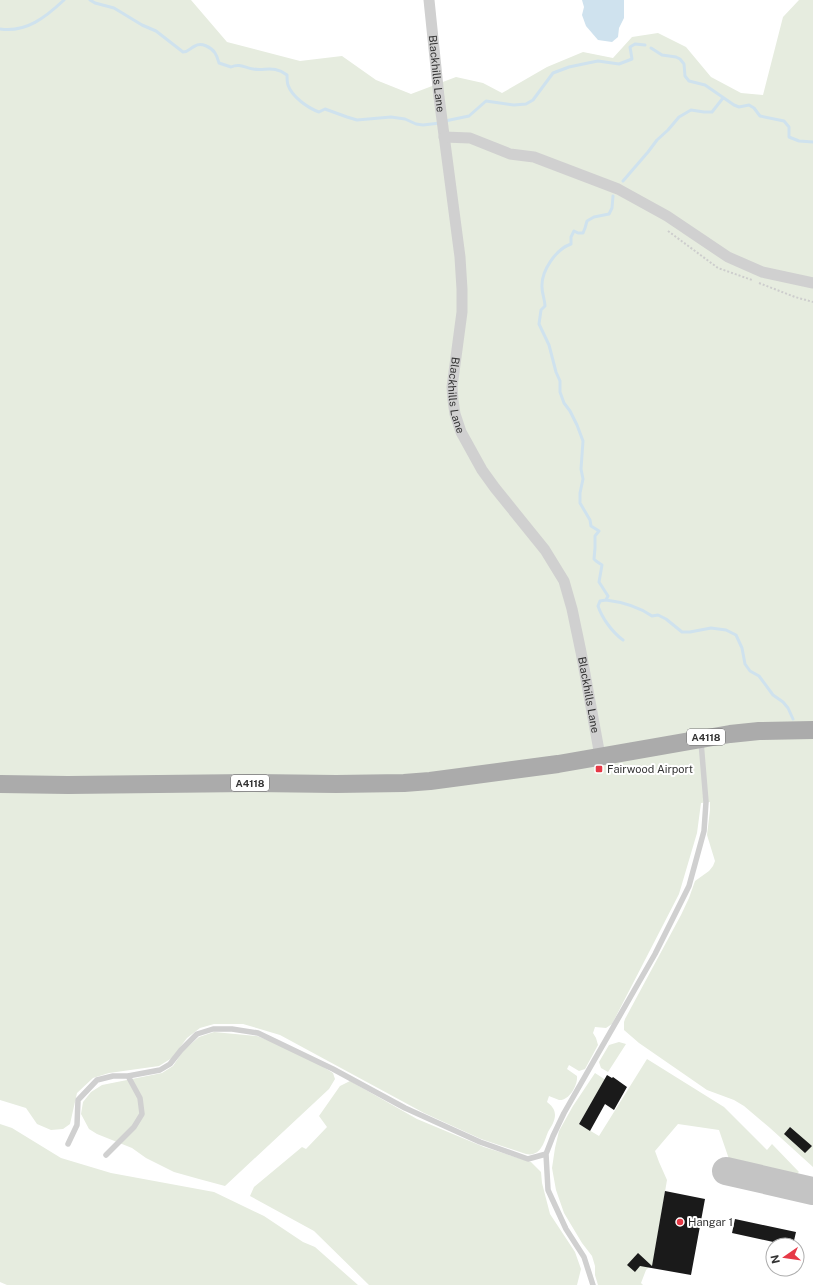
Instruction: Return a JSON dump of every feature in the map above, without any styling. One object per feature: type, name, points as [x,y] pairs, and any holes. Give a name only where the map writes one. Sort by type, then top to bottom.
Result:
[{"type":"main road","name":"A4118","points":[[0,784],[404,783],[500,772],[700,738],[759,731],[813,730]]},
{"type":"street","name":"Blackhills Lane","points":[[429,0],[443,132],[460,257],[462,312],[452,387],[452,400],[455,414],[461,432],[482,470],[545,550],[564,581],[581,652],[600,756]]},
{"type":"street","points":[[443,132],[470,138],[510,154],[534,157],[618,189],[667,216],[728,257],[762,272],[813,283]]},
{"type":"lane","points":[[593,1285],[584,1257],[566,1229],[548,1190],[546,1154],[552,1136],[564,1113],[655,954],[689,886],[704,831],[706,802],[700,738]]},
{"type":"lane","points":[[68,1144],[77,1125],[78,1100],[97,1080],[113,1076],[128,1076],[160,1070],[170,1064],[197,1034],[213,1030],[232,1029],[258,1033],[333,1069],[405,1108],[480,1142],[528,1158],[546,1154]]},
{"type":"lane","points":[[106,1155],[134,1127],[142,1114],[140,1098],[128,1076]]},
{"type":"shaded area","points":[[0,0],[191,0],[227,42],[300,61],[342,56],[376,80],[411,94],[456,77],[483,83],[502,93],[547,67],[583,52],[613,58],[632,37],[658,33],[686,47],[711,77],[741,93],[763,95],[783,17],[799,0],[813,0],[813,1167],[744,1106],[734,1100],[707,1090],[639,1043],[624,1030],[625,1019],[681,915],[695,881],[709,871],[715,861],[707,835],[710,802],[701,803],[697,833],[679,894],[612,1024],[606,1028],[595,1027],[593,1033],[598,1045],[585,1069],[579,1071],[569,1065],[567,1069],[577,1076],[576,1084],[572,1092],[563,1100],[549,1096],[547,1102],[551,1106],[555,1115],[553,1124],[541,1148],[535,1153],[526,1154],[481,1139],[424,1113],[280,1035],[243,1024],[214,1024],[200,1028],[187,1038],[172,1058],[159,1066],[109,1073],[93,1078],[77,1093],[70,1124],[63,1129],[51,1130],[37,1124],[26,1108],[0,1100]]},
{"type":"shaded area","points":[[214,1032],[257,1036],[314,1061],[333,1073],[335,1079],[329,1089],[225,1186],[174,1172],[146,1158],[132,1148],[97,1134],[89,1129],[81,1114],[83,1102],[91,1092],[102,1085],[162,1073],[173,1066],[183,1051],[199,1037]]},
{"type":"shaded area","points":[[619,1042],[626,1044],[608,1072],[601,1068],[599,1062],[609,1045]]},
{"type":"shaded area","points":[[647,1059],[724,1107],[767,1150],[772,1144],[799,1172],[794,1176],[730,1162],[719,1130],[678,1124],[655,1151],[667,1180],[652,1268],[649,1267],[646,1270],[641,1283],[643,1285],[598,1285],[592,1256],[582,1243],[564,1213],[556,1190],[552,1168],[555,1148],[559,1131],[573,1106],[595,1073],[615,1086],[604,1081],[579,1124],[599,1136]]},
{"type":"shaded area","points":[[350,1081],[417,1119],[484,1147],[531,1162],[541,1172],[542,1183],[550,1214],[575,1252],[581,1269],[577,1285],[369,1285],[314,1231],[250,1196],[254,1187],[302,1147],[306,1149],[327,1127],[319,1116],[340,1086]]},
{"type":"shaded area","points":[[0,1124],[12,1128],[61,1158],[111,1173],[214,1192],[264,1216],[303,1242],[315,1247],[358,1285],[7,1285],[0,1282]]},
{"type":"water","points":[[582,0],[624,0],[624,18],[619,28],[618,37],[612,42],[598,40],[586,26],[582,15],[584,7]]},
{"type":"building","points":[[607,1075],[612,1078],[613,1077],[627,1087],[614,1110],[605,1104],[590,1131],[579,1124]]},
{"type":"building","points":[[790,1127],[812,1146],[805,1153],[784,1134]]},
{"type":"building","name":"Hangar 1","points":[[665,1191],[705,1199],[691,1275],[640,1266],[635,1272],[627,1265],[638,1253],[652,1266]]},
{"type":"building","points":[[735,1219],[796,1232],[795,1237],[765,1237],[765,1240],[732,1233]]},
{"type":"waterway","points":[[0,29],[9,30],[27,26],[43,18],[64,0]]},
{"type":"waterway","points":[[90,0],[95,3],[114,8],[142,25],[156,31],[183,52],[197,45],[203,45],[213,51],[219,63],[231,67],[240,66],[253,69],[278,70],[287,75],[288,85],[293,94],[305,105],[319,112],[325,109],[357,120],[391,117],[405,119],[416,124],[423,125],[440,123]]},
{"type":"waterway","points":[[445,121],[469,116],[486,101],[514,105],[526,104],[533,100],[553,73],[569,67],[598,61],[619,64],[632,59],[630,47],[635,44],[645,45]]},
{"type":"waterway","points":[[651,48],[662,55],[680,59],[684,64],[685,76],[689,81],[705,85],[734,105],[739,107],[749,105],[754,108],[760,116],[784,121],[789,127],[789,137],[799,141],[813,142]]},
{"type":"waterway","points":[[623,181],[657,140],[679,117],[691,110],[712,112],[723,98]]},
{"type":"waterway","points":[[613,196],[612,208],[609,214],[594,217],[587,221],[583,233],[574,231],[571,237],[571,244],[560,251],[550,261],[542,281],[542,292],[545,306],[541,310],[539,324],[549,345],[560,381],[560,392],[564,403],[570,411],[583,441],[581,469],[583,479],[580,493],[580,503],[590,520],[591,526],[599,531],[595,536],[594,559],[602,565],[599,582],[608,596],[606,600],[600,601],[598,606],[608,624],[623,640]]},
{"type":"waterway","points":[[606,600],[630,605],[652,616],[658,615],[666,619],[682,632],[711,628],[726,630],[736,635],[742,648],[745,664],[750,671],[759,676],[773,695],[783,702],[788,708],[793,719]]},
{"type":"taxiway","points":[[726,1171],[813,1191]]},
{"type":"place","name":"Fairwood Airport","points":[[599,769]]},
{"type":"place","name":"Hangar 1","points":[[680,1222]]}]
